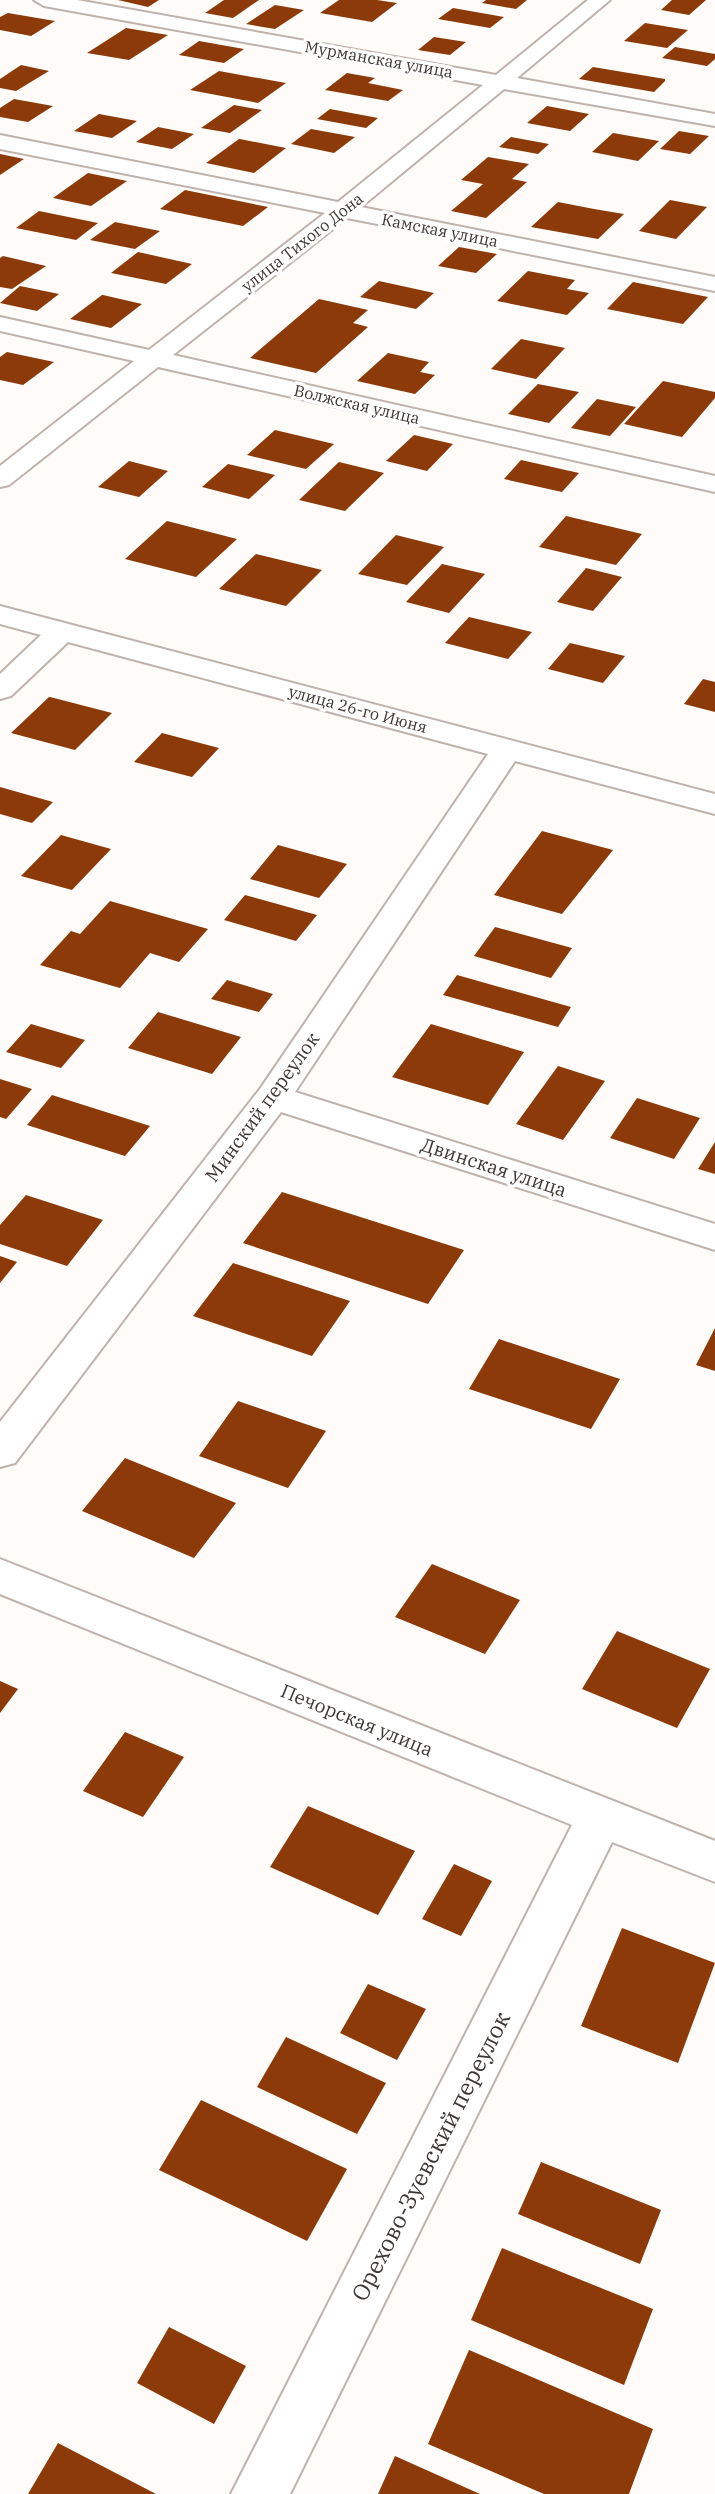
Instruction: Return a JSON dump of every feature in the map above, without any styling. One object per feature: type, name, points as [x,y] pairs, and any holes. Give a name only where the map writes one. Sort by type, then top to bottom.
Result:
[{"type":"street","name":"Мурманская улица","points":[[44,0],[715,120]]},
{"type":"street","name":"улица Тихого Дона","points":[[0,479],[343,210],[600,0]]},
{"type":"street","name":"Камская улица","points":[[0,142],[715,284]]},
{"type":"street","name":"Волжская улица","points":[[0,324],[715,484]]},
{"type":"street","name":"улица 26-го Июня","points":[[0,615],[715,804]]},
{"type":"street","points":[[0,690],[62,631]]},
{"type":"street","name":"Минский переулок","points":[[0,1452],[272,1097],[507,749]]},
{"type":"street","name":"Двинская улица","points":[[272,1097],[715,1237]]},
{"type":"street","name":"Печорская улица","points":[[0,1576],[715,1862]]},
{"type":"street","name":"Орехово-Зуевский переулок","points":[[260,2494],[600,1818]]},
{"type":"building","points":[[118,0],[159,0],[148,7]]},
{"type":"building","points":[[224,0],[259,0],[233,18],[205,13]]},
{"type":"building","points":[[339,0],[397,3],[372,22],[320,13]]},
{"type":"building","points":[[486,0],[527,0],[516,9],[482,3]]},
{"type":"building","points":[[672,0],[706,0],[689,15],[661,10]]},
{"type":"building","points":[[275,5],[304,10],[275,29],[246,24]]},
{"type":"building","points":[[453,8],[504,17],[490,28],[438,19]]},
{"type":"building","points":[[8,13],[55,21],[31,36],[0,30],[0,17]]},
{"type":"building","points":[[645,23],[688,30],[667,48],[624,41]]},
{"type":"building","points":[[126,28],[168,35],[129,60],[87,53]]},
{"type":"building","points":[[434,37],[466,42],[450,55],[418,50]]},
{"type":"building","points":[[199,41],[244,49],[224,63],[179,55]]},
{"type":"building","points":[[675,47],[715,54],[715,59],[707,66],[662,58]]},
{"type":"building","points":[[21,65],[49,71],[16,91],[0,88],[0,79]]},
{"type":"building","points":[[593,67],[665,81],[654,92],[579,79]]},
{"type":"building","points":[[219,71],[286,83],[258,103],[190,90]]},
{"type":"building","points":[[347,73],[375,78],[368,83],[403,90],[388,101],[325,90]]},
{"type":"building","points":[[14,99],[53,106],[28,122],[0,117],[0,108]]},
{"type":"building","points":[[234,105],[262,110],[230,133],[201,128]]},
{"type":"building","points":[[547,106],[589,114],[570,131],[527,123]]},
{"type":"building","points":[[330,109],[378,118],[366,128],[317,119]]},
{"type":"building","points":[[99,114],[137,121],[112,138],[74,131]]},
{"type":"building","points":[[158,127],[194,134],[172,149],[136,142]]},
{"type":"building","points":[[311,129],[355,137],[334,153],[291,144]]},
{"type":"building","points":[[679,131],[709,136],[690,154],[660,149]]},
{"type":"building","points":[[613,133],[659,141],[638,161],[592,152]]},
{"type":"building","points":[[511,137],[549,144],[538,154],[499,147]]},
{"type":"building","points":[[239,139],[286,148],[254,173],[206,163]]},
{"type":"building","points":[[0,154],[24,159],[0,175]]},
{"type":"building","points":[[488,157],[529,164],[512,179],[527,182],[486,218],[451,211],[483,184],[461,180]]},
{"type":"building","points":[[88,173],[127,181],[91,206],[53,198]]},
{"type":"building","points":[[185,190],[268,207],[243,226],[160,209]]},
{"type":"building","points":[[670,200],[707,207],[676,239],[639,231]]},
{"type":"building","points":[[558,202],[624,214],[598,239],[531,227]]},
{"type":"building","points":[[39,211],[98,223],[76,240],[16,228]]},
{"type":"building","points":[[115,222],[160,231],[135,249],[90,240]]},
{"type":"building","points":[[459,247],[497,254],[476,273],[438,266]]},
{"type":"building","points":[[138,252],[192,264],[166,284],[111,273]]},
{"type":"building","points":[[3,256],[46,266],[12,289],[0,287],[0,258]]},
{"type":"building","points":[[528,271],[575,280],[567,289],[589,293],[567,315],[497,301]]},
{"type":"building","points":[[379,281],[434,293],[416,309],[360,297]]},
{"type":"building","points":[[633,282],[708,297],[683,324],[607,309]]},
{"type":"building","points":[[20,286],[59,294],[37,311],[0,303]]},
{"type":"building","points":[[102,295],[142,304],[111,328],[70,319]]},
{"type":"building","points":[[319,299],[368,310],[353,323],[368,327],[316,373],[250,358]]},
{"type":"building","points":[[521,339],[565,348],[536,379],[491,369]]},
{"type":"building","points":[[7,352],[54,362],[23,385],[0,380],[0,357]]},
{"type":"building","points":[[388,353],[429,362],[420,372],[435,375],[415,394],[357,381]]},
{"type":"building","points":[[663,381],[715,392],[715,398],[682,437],[624,424]]},
{"type":"building","points":[[538,384],[579,392],[549,423],[508,414]]},
{"type":"building","points":[[597,399],[636,407],[610,436],[571,428]]},
{"type":"building","points":[[275,430],[334,444],[306,469],[247,455]]},
{"type":"building","points":[[414,435],[453,444],[427,471],[386,461]]},
{"type":"building","points":[[521,460],[579,473],[562,492],[504,479]]},
{"type":"building","points":[[129,461],[168,471],[139,497],[98,487]]},
{"type":"building","points":[[339,462],[384,473],[345,511],[299,500]]},
{"type":"building","points":[[228,464],[275,475],[249,499],[202,487]]},
{"type":"building","points":[[566,516],[642,534],[616,565],[539,547]]},
{"type":"building","points":[[167,521],[237,539],[196,577],[125,559]]},
{"type":"building","points":[[396,535],[444,547],[407,585],[358,574]]},
{"type":"building","points":[[256,554],[322,570],[286,606],[219,589]]},
{"type":"building","points":[[442,564],[485,574],[449,613],[406,602]]},
{"type":"building","points":[[586,568],[622,577],[593,611],[557,602]]},
{"type":"building","points":[[469,617],[532,632],[508,659],[445,643]]},
{"type":"building","points":[[570,643],[625,656],[603,683],[548,669]]},
{"type":"building","points":[[703,679],[715,682],[715,712],[684,704]]},
{"type":"building","points":[[49,697],[112,713],[75,750],[11,733]]},
{"type":"building","points":[[162,733],[219,748],[192,777],[134,762]]},
{"type":"building","points":[[0,787],[53,802],[32,823],[0,814]]},
{"type":"building","points":[[542,831],[613,850],[562,914],[494,895]]},
{"type":"building","points":[[61,835],[111,849],[72,890],[21,876]]},
{"type":"building","points":[[278,845],[347,864],[319,898],[250,879]]},
{"type":"building","points":[[245,895],[317,915],[296,941],[224,920]]},
{"type":"building","points":[[110,901],[208,929],[179,962],[150,953],[120,988],[40,965],[71,931],[80,934]]},
{"type":"building","points":[[495,927],[572,948],[551,978],[474,956]]},
{"type":"building","points":[[457,975],[571,1007],[558,1027],[443,995]]},
{"type":"building","points":[[227,980],[273,994],[259,1012],[211,999]]},
{"type":"building","points":[[158,1012],[241,1037],[212,1074],[128,1048]]},
{"type":"building","points":[[31,1024],[85,1040],[61,1068],[6,1052]]},
{"type":"building","points":[[431,1024],[524,1052],[488,1105],[392,1077]]},
{"type":"building","points":[[558,1066],[605,1081],[563,1140],[516,1124]]},
{"type":"building","points":[[0,1079],[32,1089],[6,1119],[0,1117]]},
{"type":"building","points":[[52,1095],[150,1126],[125,1156],[27,1125]]},
{"type":"building","points":[[637,1098],[700,1118],[674,1159],[610,1138]]},
{"type":"building","points":[[715,1142],[715,1174],[698,1169]]},
{"type":"building","points":[[282,1192],[464,1250],[428,1304],[243,1243]]},
{"type":"building","points":[[26,1195],[103,1220],[67,1266],[0,1244],[0,1225]]},
{"type":"building","points":[[0,1256],[17,1262],[0,1283]]},
{"type":"building","points":[[233,1263],[350,1301],[312,1356],[193,1316]]},
{"type":"building","points":[[715,1328],[715,1371],[696,1365]]},
{"type":"building","points":[[499,1339],[620,1379],[591,1429],[469,1389]]},
{"type":"building","points":[[238,1401],[326,1431],[288,1488],[199,1456]]},
{"type":"building","points":[[125,1458],[236,1503],[194,1558],[82,1511]]},
{"type":"building","points":[[432,1564],[520,1600],[485,1654],[395,1617]]},
{"type":"building","points":[[617,1631],[710,1669],[677,1728],[582,1689]]},
{"type":"building","points":[[0,1681],[18,1689],[0,1713]]},
{"type":"building","points":[[125,1732],[184,1757],[143,1817],[83,1791]]},
{"type":"building","points":[[308,1806],[415,1851],[378,1915],[270,1867]]},
{"type":"building","points":[[454,1864],[492,1881],[461,1936],[422,1919]]},
{"type":"building","points":[[622,1928],[715,1963],[678,2063],[581,2026]]},
{"type":"building","points":[[368,1984],[426,2009],[397,2060],[340,2033]]},
{"type":"building","points":[[286,2037],[386,2083],[357,2134],[257,2087]]},
{"type":"building","points":[[201,2100],[347,2169],[307,2241],[159,2170]]},
{"type":"building","points":[[541,2162],[661,2210],[640,2264],[518,2214]]},
{"type":"building","points":[[502,2248],[653,2309],[624,2385],[471,2320]]},
{"type":"building","points":[[169,2327],[246,2366],[214,2424],[137,2383]]},
{"type":"building","points":[[469,2350],[653,2429],[629,2494],[544,2494],[428,2444]]},
{"type":"building","points":[[58,2443],[156,2494],[28,2494]]},
{"type":"building","points":[[395,2456],[480,2494],[378,2494]]}]
